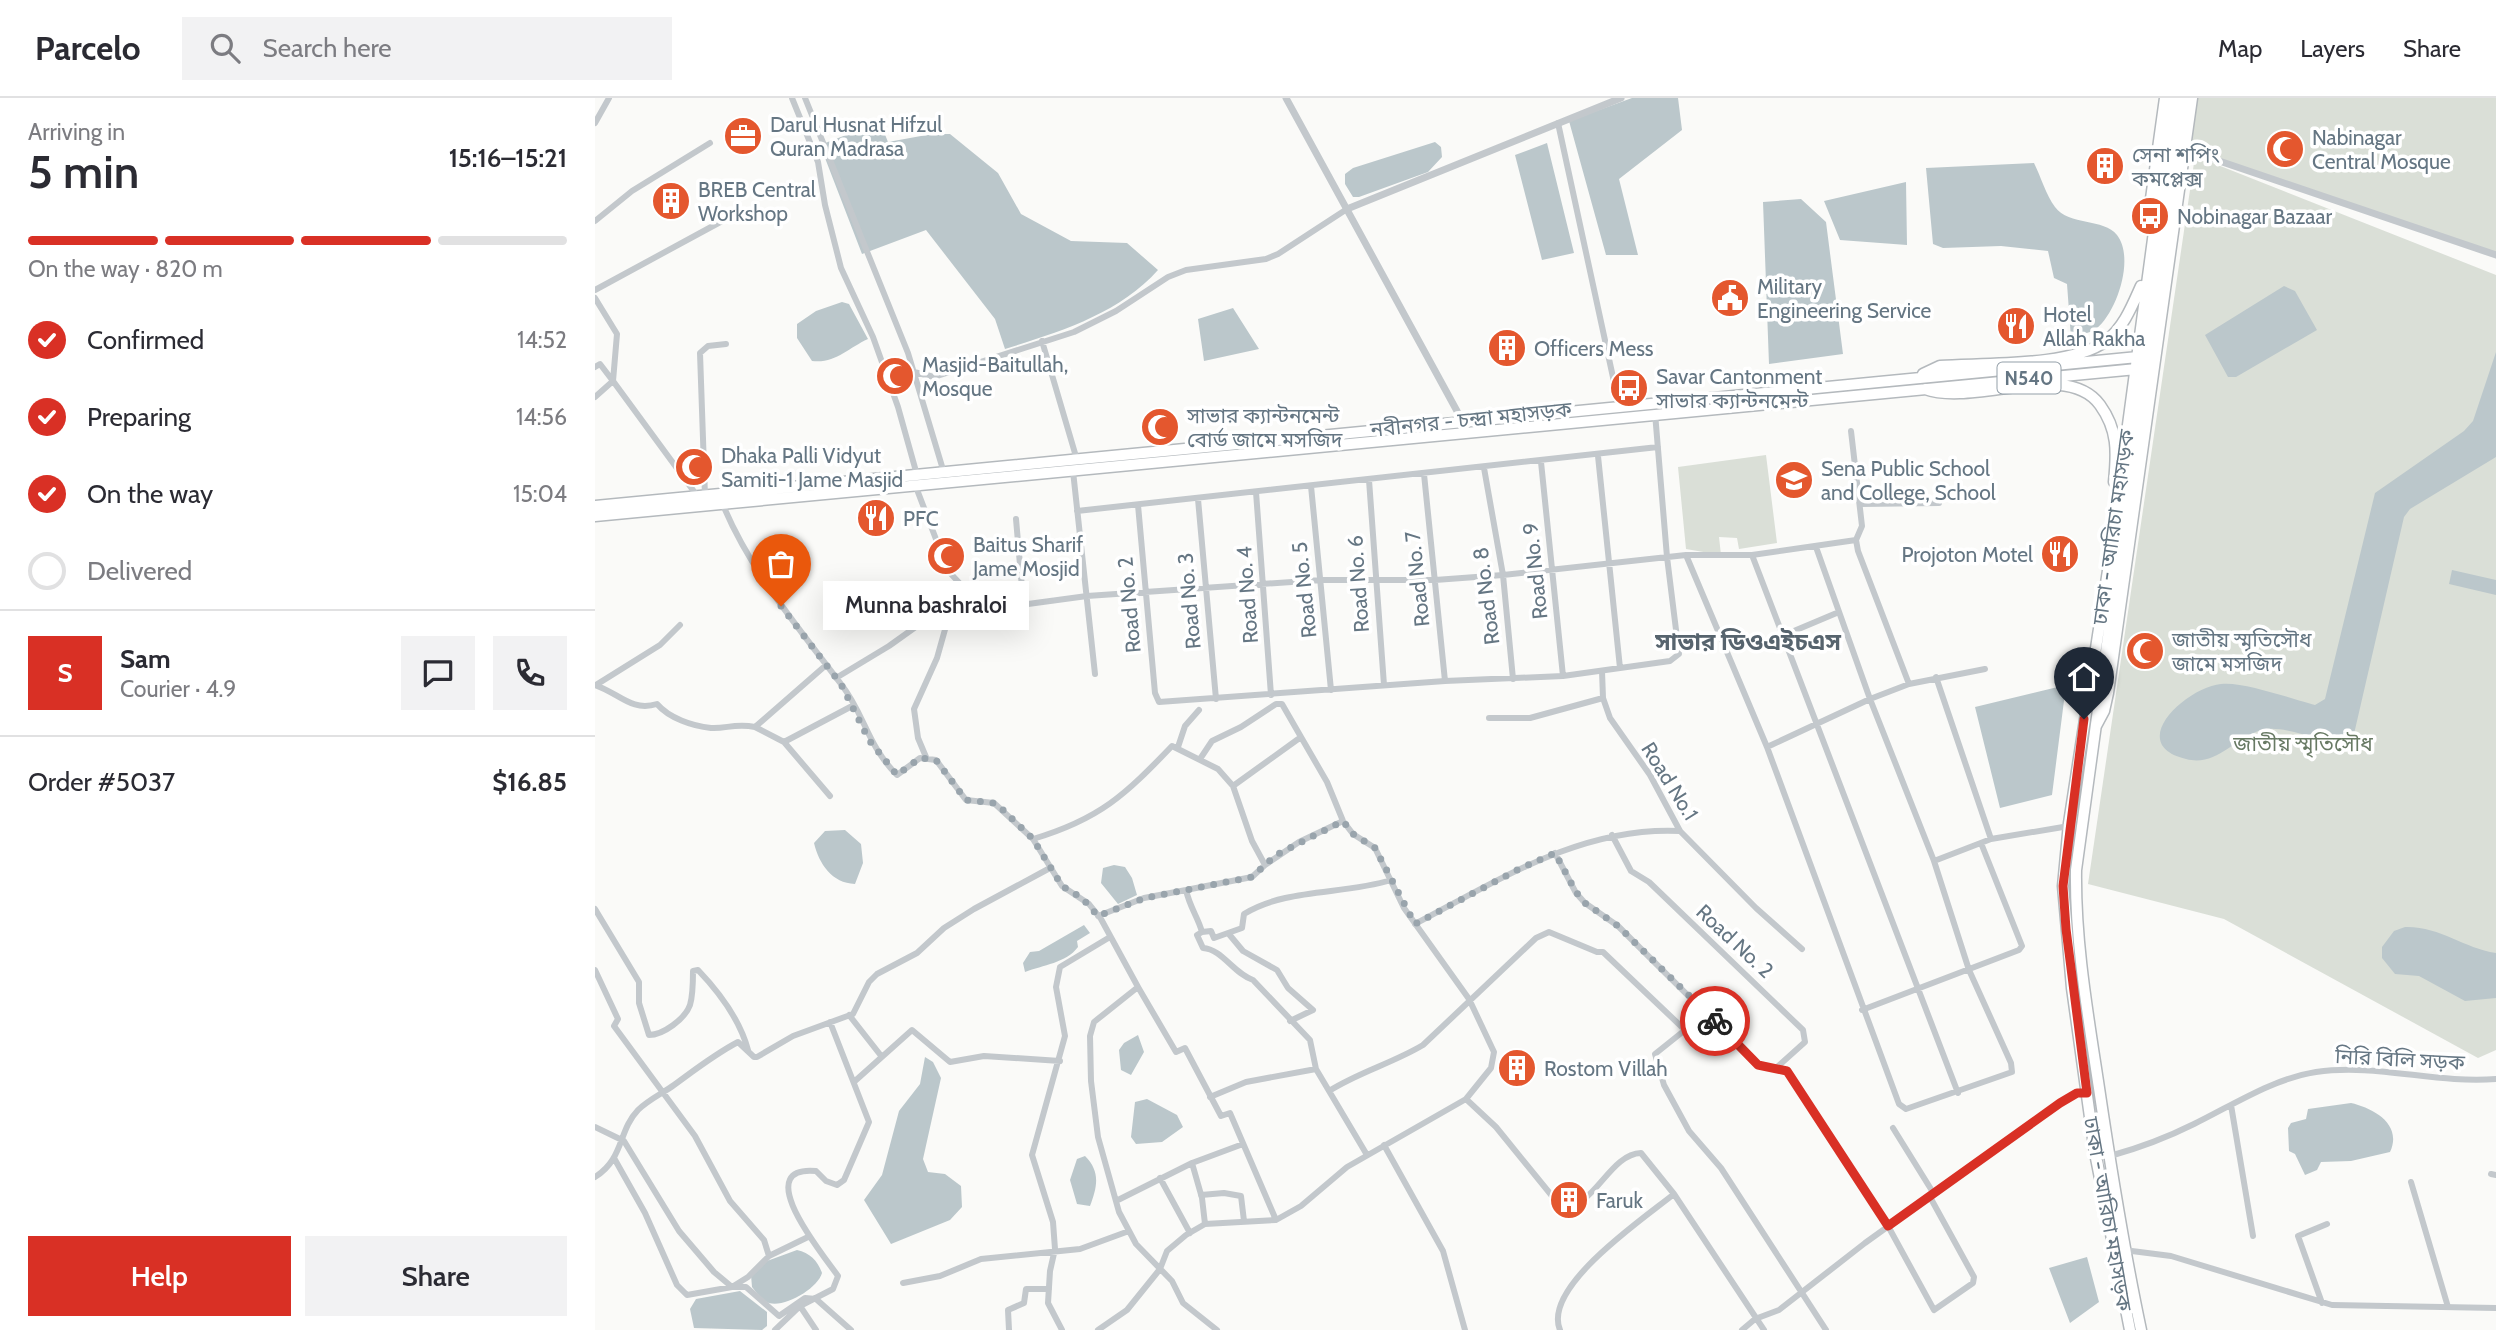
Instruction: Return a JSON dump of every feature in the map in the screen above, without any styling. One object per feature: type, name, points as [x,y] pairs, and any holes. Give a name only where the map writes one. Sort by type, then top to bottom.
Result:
[{"type":"highway","points":[[2154,223],[2150,206],[2165,98]]},
{"type":"highway","name":"ঢাকা - আরিচা মহাসড়ক","points":[[2130,1330],[2095,1153],[2063,886],[2069,826],[2115,517],[2143,356],[2146,274],[2172,98]]},
{"type":"highway","points":[[2143,356],[2182,98]]},
{"type":"highway","points":[[2094,727],[2104,712],[2108,693],[2192,98]]},
{"type":"highway","points":[[1920,376],[1940,366],[2067,357],[2088,351],[2104,342],[2119,328],[2146,274]]},
{"type":"highway","name":"নবীনগর - চন্দ্রা মহাসড়ক","points":[[595,506],[2143,356]]},
{"type":"highway","points":[[2124,358],[2124,370]]},
{"type":"highway","name":"নবীনগর - চন্দ্রা মহাসড়ক","points":[[595,516],[2141,368]]},
{"type":"highway","points":[[2141,368],[2080,833],[2076,910],[2124,1250],[2141,1330]]},
{"type":"highway","points":[[1921,388],[1943,396],[2048,385],[2070,385],[2083,389],[2097,400],[2115,432],[2112,497],[2115,517]]},
{"type":"street","points":[[595,123],[609,98]]},
{"type":"street","points":[[792,98],[818,162],[825,205],[841,268],[877,349],[917,475]]},
{"type":"street","points":[[805,98],[914,372],[945,474]]},
{"type":"street","points":[[1286,98],[1462,422]]},
{"type":"street","points":[[914,372],[934,377],[1074,332],[1116,311],[1168,277],[1187,270],[1259,260],[1278,254],[1347,209],[1621,98]]},
{"type":"street","points":[[1558,122],[1619,405]]},
{"type":"street","points":[[595,221],[632,191],[711,143]]},
{"type":"street","points":[[2184,149],[2496,255]]},
{"type":"street","points":[[595,290],[724,220]]},
{"type":"street","points":[[595,298],[617,334],[613,381],[595,397]]},
{"type":"street","points":[[1042,341],[1077,460]]},
{"type":"street","points":[[701,496],[700,353],[708,346],[726,344]]},
{"type":"street","points":[[595,367],[600,364],[701,496]]},
{"type":"street","points":[[1216,699],[1384,685],[1563,676],[1670,661],[1679,654],[1667,556],[1655,413]]},
{"type":"street","points":[[1851,431],[1862,526],[1856,540],[1909,684]]},
{"type":"street","points":[[1077,511],[1598,456],[1658,447]]},
{"type":"street","points":[[1598,456],[1620,667]]},
{"type":"street","name":"Road No. 9","points":[[1542,462],[1563,676]]},
{"type":"street","name":"Road No. 8","points":[[1484,468],[1503,575],[1513,679]]},
{"type":"street","points":[[1073,471],[1095,674]]},
{"type":"street","name":"Road No. 7","points":[[1424,474],[1445,681]]},
{"type":"street","name":"Road No. 6","points":[[1369,480],[1384,685]]},
{"type":"street","name":"Road No. 5","points":[[1311,486],[1331,690]]},
{"type":"street","points":[[916,487],[939,547],[937,559],[979,604],[946,626],[937,658],[914,709],[918,738],[926,757],[941,764],[966,800],[994,803],[1033,839],[1062,886],[1082,898],[1098,916],[1176,1052],[1185,1048],[1221,1116],[1230,1113],[1276,1220]]},
{"type":"street","name":"Road No. 4","points":[[1256,492],[1272,695]]},
{"type":"street","name":"Road No. 3","points":[[1198,499],[1216,699]]},
{"type":"street","points":[[1860,504],[1939,503]]},
{"type":"street","points":[[723,505],[734,532],[768,587],[836,678],[854,705],[869,740],[897,775],[926,757]]},
{"type":"street","name":"Road No. 2","points":[[1138,505],[1155,693],[1159,702],[1216,699]]},
{"type":"street","points":[[1016,519],[1023,598],[1028,604],[1038,605],[1087,596],[1321,580],[1435,580],[1503,575],[1667,556],[1752,555],[1856,540]]},
{"type":"street","points":[[1686,555],[1767,747],[1862,1010],[1902,1107],[1958,1093],[2012,1072],[1969,970],[1934,861],[1870,699],[1816,547]]},
{"type":"street","points":[[1752,555],[1958,1093]]},
{"type":"street","points":[[836,678],[889,646],[966,591]]},
{"type":"street","points":[[1782,636],[1839,612]]},
{"type":"street","points":[[680,625],[660,645],[596,685],[633,706],[645,708],[657,704],[667,714],[714,729],[739,724],[755,727],[784,742],[830,796]]},
{"type":"street","points":[[755,727],[825,666]]},
{"type":"street","points":[[1767,747],[1818,726],[1870,699],[1909,684],[1985,669]]},
{"type":"street","name":"Road No.1","points":[[1602,671],[1603,698],[1610,718],[1650,775],[1680,831],[1756,908],[1802,949]]},
{"type":"street","points":[[1935,677],[1991,839]]},
{"type":"street","points":[[1489,718],[1530,718],[1603,698]]},
{"type":"street","points":[[1098,1330],[1127,1310],[1160,1269],[1167,1251],[1190,1233],[1205,1224],[1276,1220],[1301,1206],[1347,1167],[1466,1099],[1491,1068],[1494,1052],[1469,999],[1415,924],[1375,848],[1353,834],[1343,821],[1327,782],[1282,704],[1276,704],[1241,727],[1212,741],[1200,759]]},
{"type":"street","points":[[784,742],[854,705]]},
{"type":"street","points":[[1178,747],[1185,726],[1199,710]]},
{"type":"street","points":[[1233,786],[1301,737]]},
{"type":"street","points":[[1033,839],[1065,830],[1097,815],[1122,797],[1172,746],[1218,769],[1233,786],[1252,841],[1265,865]]},
{"type":"street","points":[[1098,916],[1145,898],[1252,877],[1299,842],[1343,821]]},
{"type":"street","points":[[1934,861],[1991,839],[2069,826]]},
{"type":"street","points":[[1415,924],[1555,853],[1612,835],[1645,829],[1680,831]]},
{"type":"street","name":"Road No. 2","points":[[1612,835],[1631,871],[1649,882],[1803,1030],[1805,1042],[1776,1068]]},
{"type":"street","points":[[1862,1010],[1969,970],[2019,950],[2022,946],[1981,843]]},
{"type":"street","points":[[1555,853],[1585,903],[1618,926],[1758,1065],[1787,1071],[1888,1226],[1930,1306],[1938,1310],[1973,1283],[1975,1277],[1893,1128]]},
{"type":"street","points":[[595,1177],[606,1170],[614,1158],[624,1141],[626,1127],[639,1110],[710,1057],[738,1042],[754,1057],[793,1036],[849,1015],[877,974],[917,953],[944,928],[974,909],[1050,868]]},
{"type":"street","points":[[1367,1155],[1316,1069],[1310,1040],[1253,980],[1243,977],[1212,949],[1203,948],[1197,935],[1211,931],[1214,938],[1242,928],[1244,914],[1260,904],[1281,898],[1369,887],[1391,880]]},
{"type":"street","points":[[1186,890],[1191,914],[1199,922],[1202,932]]},
{"type":"street","points":[[596,913],[639,982],[639,1003],[649,1035],[657,1035],[677,1022],[689,1007],[693,971],[698,970],[712,985],[743,1031],[748,1051]]},
{"type":"street","points":[[1329,1091],[1356,1074],[1406,1055],[1423,1045],[1536,938],[1549,932],[1597,952],[1603,951],[1685,1030],[1655,1054],[1664,1085],[1689,1131],[1721,1168],[1826,1330]]},
{"type":"street","points":[[1228,933],[1243,951],[1277,970],[1289,988],[1313,1010],[1290,1021]]},
{"type":"street","points":[[1062,1330],[1048,1303],[1055,1249],[1052,1222],[1032,1156],[1065,1035],[1057,997],[1061,967],[1110,937]]},
{"type":"street","points":[[595,970],[618,1019],[614,1026],[695,1136],[730,1201],[764,1240],[769,1256]]},
{"type":"street","points":[[1138,987],[1094,1022],[1090,1036],[1098,1136],[1116,1201],[1136,1244],[1172,1281],[1183,1303],[1217,1330]]},
{"type":"street","points":[[849,1015],[882,1057]]},
{"type":"street","points":[[775,1330],[800,1306],[833,1289],[838,1276],[808,1237],[793,1208],[791,1177],[805,1170],[815,1171],[825,1181],[837,1185],[844,1180],[869,1122],[830,1022]]},
{"type":"street","points":[[855,1081],[912,1030],[950,1062],[984,1056],[1060,1061]]},
{"type":"street","points":[[1210,1097],[1246,1083],[1316,1069]]},
{"type":"street","name":"নিরি বিলি সড়ক","points":[[2110,1156],[2152,1144],[2274,1084],[2317,1072],[2414,1073],[2461,1081],[2496,1079]]},
{"type":"street","points":[[1742,1330],[1755,1319],[1779,1310],[1800,1291],[1888,1226],[2060,1103],[2077,1093],[2087,1093]]},
{"type":"street","points":[[1466,1099],[1496,1127],[1561,1207],[1576,1205],[1635,1154],[1641,1153],[1674,1194],[1764,1330]]},
{"type":"street","points":[[2231,1105],[2253,1236]]},
{"type":"street","points":[[595,1127],[624,1141],[679,1231],[714,1272],[732,1287]]},
{"type":"street","points":[[1116,1201],[1192,1163],[1243,1144]]},
{"type":"street","points":[[1384,1145],[1443,1251],[1465,1330]]},
{"type":"street","points":[[614,1158],[645,1213],[677,1285],[687,1295],[746,1287],[779,1317],[805,1298],[816,1299],[851,1330]]},
{"type":"street","points":[[1192,1163],[1201,1195],[1205,1224]]},
{"type":"street","points":[[1160,1178],[1190,1233]]},
{"type":"street","points":[[2411,1182],[2448,1307]]},
{"type":"street","points":[[1201,1195],[1224,1193],[1241,1196],[1244,1221]]},
{"type":"street","points":[[1560,1330],[1555,1318],[1557,1310],[1578,1276],[1674,1194]]},
{"type":"street","points":[[2322,1303],[2298,1236],[2327,1224]]},
{"type":"street","points":[[903,1283],[940,1276],[981,1259],[1080,1249],[1129,1231]]},
{"type":"street","points":[[732,1287],[748,1277],[769,1256],[808,1237]]},
{"type":"street","points":[[2124,1250],[2171,1256],[2322,1303],[2344,1306],[2496,1308]]},
{"type":"street","points":[[1009,1330],[1008,1310],[1024,1303],[1026,1289],[1049,1289]]},
{"type":"street","points":[[800,1306],[816,1330]]},
{"type":"green space","points":[[2193,98],[2496,98],[2496,255],[2184,149]]},
{"type":"green space","name":"জাতীয় স্মৃতিসৌধ","points":[[2195,156],[2496,275],[2496,1050],[2478,1058],[2224,919],[2088,884]]},
{"type":"green space","points":[[1766,455],[1777,543],[1739,549],[1737,538],[1719,537],[1721,555],[1686,549],[1678,467]]},
{"type":"shaded area","points":[[1632,98],[1678,98],[1682,130],[1619,179],[1638,255],[1606,255],[1569,121]]},
{"type":"shaded area","points":[[880,122],[888,142],[932,134],[950,134],[998,173],[1021,214],[1071,241],[1127,243],[1158,270],[1125,299],[1107,310],[1067,328],[1005,349],[995,319],[926,230],[862,254],[820,145]]},
{"type":"shaded area","points":[[1435,142],[1441,147],[1442,157],[1428,172],[1359,197],[1353,197],[1345,184],[1345,174],[1353,168]]},
{"type":"shaded area","points":[[1547,143],[1574,253],[1542,260],[1515,155]]},
{"type":"shaded area","points":[[2034,163],[2049,197],[2061,213],[2104,226],[2117,235],[2122,245],[2124,270],[2111,310],[2096,329],[2071,338],[2067,284],[2054,278],[2048,251],[2001,246],[1943,248],[1933,244],[1926,168]]},
{"type":"shaded area","points":[[1906,182],[1907,245],[1840,240],[1824,201]]},
{"type":"shaded area","points":[[1801,199],[1826,222],[1843,354],[1769,364],[1763,202]]},
{"type":"shaded area","points":[[2284,286],[2295,291],[2317,330],[2236,377],[2228,377],[2205,335]]},
{"type":"shaded area","points":[[842,302],[849,304],[868,339],[835,358],[812,361],[797,338],[797,324],[816,311]]},
{"type":"shaded area","points":[[1233,308],[1259,349],[1204,361],[1198,319]]},
{"type":"shaded area","points":[[2496,352],[2496,457],[2410,509],[2404,517],[2351,747],[2291,731],[2268,729],[2249,735],[2206,759],[2186,759],[2168,752],[2161,741],[2161,729],[2167,717],[2192,695],[2207,687],[2221,684],[2241,685],[2315,705],[2325,699],[2375,493],[2464,431],[2473,421]]},
{"type":"shaded area","points":[[2452,570],[2496,580],[2496,595],[2449,584]]},
{"type":"shaded area","points":[[2066,685],[2052,795],[2000,808],[1975,707]]},
{"type":"shaded area","points":[[845,830],[861,844],[863,863],[855,884],[840,880],[828,871],[819,858],[814,843],[825,831]]},
{"type":"shaded area","points":[[1114,865],[1125,867],[1132,878],[1137,895],[1118,904],[1101,883],[1103,868]]},
{"type":"shaded area","points":[[1084,925],[1090,933],[1077,941],[1078,947],[1067,957],[1025,972],[1023,963],[1030,952],[1039,951]]},
{"type":"shaded area","points":[[2405,927],[2440,933],[2496,953],[2496,998],[2465,1001],[2419,976],[2395,974],[2382,958],[2382,947],[2394,931]]},
{"type":"shaded area","points":[[1138,1035],[1144,1052],[1131,1075],[1121,1070],[1119,1050],[1124,1043]]},
{"type":"shaded area","points":[[925,1057],[933,1062],[941,1078],[923,1159],[928,1172],[945,1174],[961,1186],[962,1207],[950,1220],[891,1244],[864,1200],[882,1175],[899,1111],[920,1084]]},
{"type":"shaded area","points":[[1147,1099],[1177,1115],[1183,1127],[1162,1142],[1136,1144],[1131,1137],[1135,1102]]},
{"type":"shaded area","points":[[2351,1103],[2384,1119],[2392,1133],[2390,1152],[2351,1161],[2321,1162],[2317,1170],[2305,1175],[2295,1154],[2289,1151],[2288,1128],[2291,1123],[2306,1119],[2308,1109]]},
{"type":"shaded area","points":[[1085,1156],[1094,1168],[1096,1180],[1090,1206],[1077,1204],[1070,1180],[1077,1159]]},
{"type":"shaded area","points":[[797,1250],[810,1255],[816,1261],[822,1273],[819,1279],[792,1300],[776,1304],[766,1302],[752,1287],[751,1275],[767,1261]]},
{"type":"shaded area","points":[[2087,1257],[2099,1302],[2070,1323],[2049,1268]]},
{"type":"shaded area","points":[[740,1291],[767,1312],[767,1326],[762,1330],[694,1328],[690,1309],[696,1299]]},
{"type":"way so far","points":[[781,606],[841,684],[869,740],[897,775],[920,758],[929,757],[936,760],[966,800],[972,803],[994,803],[1023,829],[1033,839],[1062,886],[1082,898],[1098,916],[1145,898],[1252,877],[1276,855],[1343,821],[1353,834],[1375,848],[1404,908],[1415,924],[1555,853],[1585,903],[1618,926],[1715,1021]]},
{"type":"place","name":"Darul Husnat Hifzul Quran Madrasa","points":[[743,136]]},
{"type":"place","name":"Nabinagar Central Mosque","points":[[2285,149]]},
{"type":"place","name":"সেনা শপিং কমপ্লেক্স","points":[[2105,166]]},
{"type":"place","name":"BREB Central Workshop","points":[[671,201]]},
{"type":"place","name":"Nobinagar Bazaar","points":[[2150,216]]},
{"type":"place","name":"Military Engineering Service","points":[[1730,298]]},
{"type":"place","name":"Hotel Allah Rakha","points":[[2016,326]]},
{"type":"place","name":"Officers Mess","points":[[1507,348]]},
{"type":"place","name":"Masjid-Baitullah, Mosque","points":[[895,376]]},
{"type":"place","name":"Savar Cantonment সাভার ক্যান্টনমেন্ট","points":[[1629,388]]},
{"type":"place","name":"সাভার ক্যান্টনমেন্ট বোর্ড জামে মসজিদ","points":[[1160,427]]},
{"type":"place","name":"Dhaka Palli Vidyut Samiti-1 Jame Masjid","points":[[694,467]]},
{"type":"place","name":"Sena Public School and College, School","points":[[1794,480]]},
{"type":"place","name":"PFC","points":[[876,518]]},
{"type":"place","name":"Projoton Motel","points":[[2060,554]]},
{"type":"place","name":"Baitus Sharif Jame Mosjid","points":[[946,556]]},
{"type":"place","name":"Munna bashraloi","points":[[781,606]]},
{"type":"place","name":"জাতীয় স্মৃতিসৌধ জামে মসজিদ","points":[[2145,651]]},
{"type":"place","name":"Rostom Villah","points":[[1517,1068]]},
{"type":"place","name":"Faruk","points":[[1569,1200]]},
{"type":"district","name":"সাভার ডিওএইচএস","points":[[1748,641]]},
{"type":"route","points":[[1715,1021],[1758,1065],[1787,1071],[1888,1226],[1993,1154],[2060,1103],[2077,1093],[2087,1093],[2063,886],[2084,719]]}]
